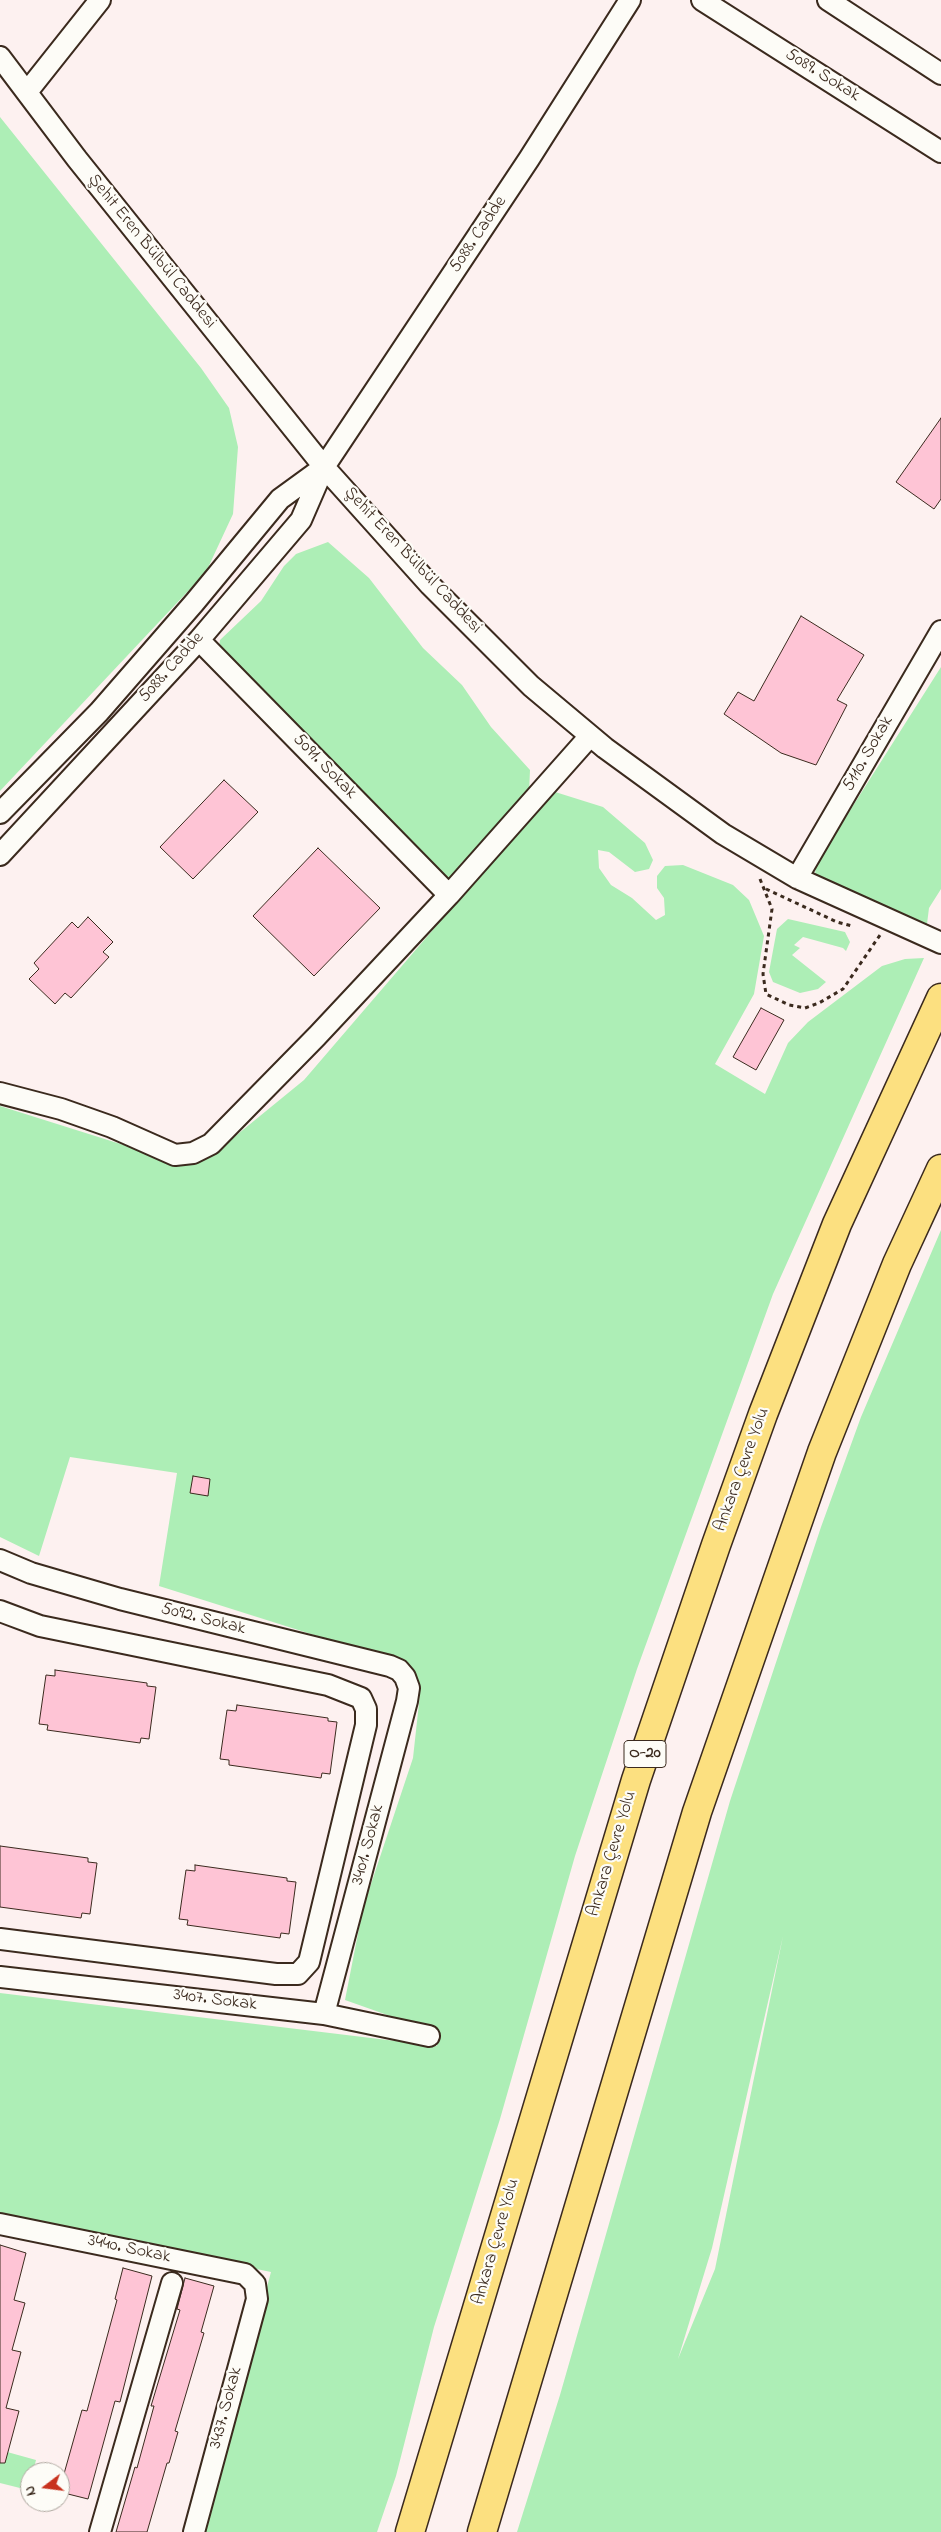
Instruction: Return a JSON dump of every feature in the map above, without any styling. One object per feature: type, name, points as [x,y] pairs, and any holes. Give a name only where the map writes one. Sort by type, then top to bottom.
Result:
[{"type":"highway","name":"Ankara Çevre Yolu","points":[[410,2532],[634,1789],[713,1554],[763,1414],[837,1224],[941,998]]},
{"type":"highway","points":[[482,2532],[697,1812],[822,1452],[897,1264],[941,1169]]},
{"type":"street","points":[[27,92],[100,0]]},
{"type":"street","name":"5088. Cadde","points":[[0,855],[199,640],[301,520],[324,467],[529,159],[630,0]]},
{"type":"street","name":"5089. Sokak","points":[[702,0],[941,152]]},
{"type":"street","points":[[828,0],[941,74]]},
{"type":"street","name":"Şehit Eren Bülbül Caddesi","points":[[0,57],[83,166],[324,467],[430,585],[531,686],[590,736],[716,829],[797,878],[938,941]]},
{"type":"street","name":"5088. Cadde","points":[[0,813],[99,712],[194,603],[280,499],[324,467]]},
{"type":"street","name":"5110. Sokak","points":[[797,878],[941,631]]},
{"type":"street","name":"5091. Sokak","points":[[199,640],[449,895]]},
{"type":"street","points":[[0,1093],[61,1109],[112,1127],[175,1155],[201,1150],[211,1144],[317,1036],[449,895],[590,736]]},
{"type":"street","name":"5092. Sokak","points":[[0,1560],[31,1573],[120,1599],[390,1666],[399,1670],[405,1677]]},
{"type":"street","points":[[0,1612],[40,1626],[328,1685],[361,1698],[366,1709],[366,1724],[308,1962],[298,1974],[276,1974],[0,1939]]},
{"type":"street","name":"3401. Sokak","points":[[324,2014],[407,1701],[409,1688],[405,1677]]},
{"type":"street","name":"3407. Sokak","points":[[0,1977],[324,2014],[429,2036]]},
{"type":"street","name":"3440. Sokak","points":[[0,2224],[245,2274],[255,2284]]},
{"type":"street","points":[[100,2532],[172,2283]]},
{"type":"street","name":"3437. Sokak","points":[[194,2532],[257,2299],[255,2284]]},
{"type":"path","points":[[757,873],[766,889],[772,909],[763,985],[766,994],[789,1005],[805,1008],[844,989],[870,953],[882,932],[873,930]]},
{"type":"path","points":[[766,889],[837,922],[855,926]]},
{"type":"green space","points":[[0,117],[201,368],[229,408],[238,447],[233,514],[206,572],[0,791]]},
{"type":"green space","points":[[328,542],[369,578],[423,648],[462,685],[491,727],[530,770],[529,793],[497,836],[462,862],[448,881],[219,648],[220,640],[261,601],[284,566],[296,554]]},
{"type":"green space","points":[[941,667],[941,889],[929,908],[927,924],[815,875],[816,864]]},
{"type":"green space","points":[[552,791],[603,807],[645,843],[653,860],[649,869],[635,872],[609,852],[598,850],[599,868],[611,885],[632,898],[656,920],[665,915],[664,898],[657,888],[657,876],[665,866],[683,865],[733,885],[749,900],[764,936],[754,994],[715,1064],[765,1094],[788,1043],[808,1022],[882,966],[905,959],[924,958],[773,1294],[637,1669],[575,1856],[500,2119],[434,2327],[396,2476],[377,2532],[202,2532],[271,2272],[0,2216],[0,1993],[437,2046],[438,2033],[345,2000],[363,1908],[413,1758],[420,1694],[409,1665],[159,1586],[177,1473],[70,1457],[39,1556],[0,1537],[0,1106],[184,1164],[211,1156],[304,1080]]},
{"type":"green space","points":[[788,919],[845,932],[850,942],[846,951],[843,948],[803,937],[794,945],[800,948],[792,955],[826,982],[818,989],[800,993],[773,982],[769,972],[777,929]]},
{"type":"green space","points":[[941,1230],[941,2532],[517,2532],[560,2395],[730,1801],[821,1527],[861,1417]],"holes":[[[783,1936],[715,2269],[678,2359],[712,2248]]]},
{"type":"green space","points":[[0,2450],[36,2460],[36,2462],[20,2462],[20,2488],[0,2483]]},
{"type":"building","points":[[941,418],[941,499],[934,509],[896,482]]},
{"type":"building","points":[[801,616],[864,655],[837,700],[847,705],[816,765],[781,753],[724,714],[738,692],[754,701]]},
{"type":"building","points":[[224,780],[258,812],[193,879],[160,847]]},
{"type":"building","points":[[318,848],[380,908],[314,976],[253,916]]},
{"type":"building","points":[[88,917],[113,942],[103,952],[109,957],[71,998],[65,993],[55,1004],[29,979],[39,969],[34,963],[72,922],[78,928]]},
{"type":"building","points":[[761,1008],[784,1020],[756,1070],[733,1057]]},
{"type":"building","points":[[193,1476],[210,1479],[208,1496],[190,1493]]},
{"type":"building","points":[[55,1670],[147,1683],[147,1686],[156,1687],[149,1739],[141,1738],[140,1743],[47,1730],[48,1725],[39,1724],[46,1675],[55,1676]]},
{"type":"building","points":[[237,1705],[328,1718],[328,1721],[337,1722],[330,1774],[322,1773],[321,1778],[229,1765],[229,1760],[220,1759],[227,1710],[236,1711]]},
{"type":"building","points":[[0,1846],[88,1858],[88,1862],[97,1863],[90,1914],[82,1913],[81,1918],[0,1907]]},
{"type":"building","points":[[195,1865],[287,1878],[287,1881],[296,1882],[289,1934],[281,1933],[280,1938],[187,1925],[188,1920],[179,1919],[186,1870],[195,1871]]},
{"type":"building","points":[[0,2245],[26,2253],[14,2300],[25,2303],[12,2350],[21,2352],[6,2408],[19,2411],[5,2463],[0,2463]]},
{"type":"building","points":[[123,2268],[152,2276],[120,2402],[115,2401],[88,2499],[70,2494],[70,2462],[67,2462],[82,2410],[87,2411],[117,2300],[115,2299]]},
{"type":"building","points":[[185,2278],[214,2286],[201,2332],[204,2333],[175,2431],[178,2432],[147,2532],[116,2532],[135,2467],[137,2468],[154,2406],[151,2406],[180,2310],[177,2309]]}]
